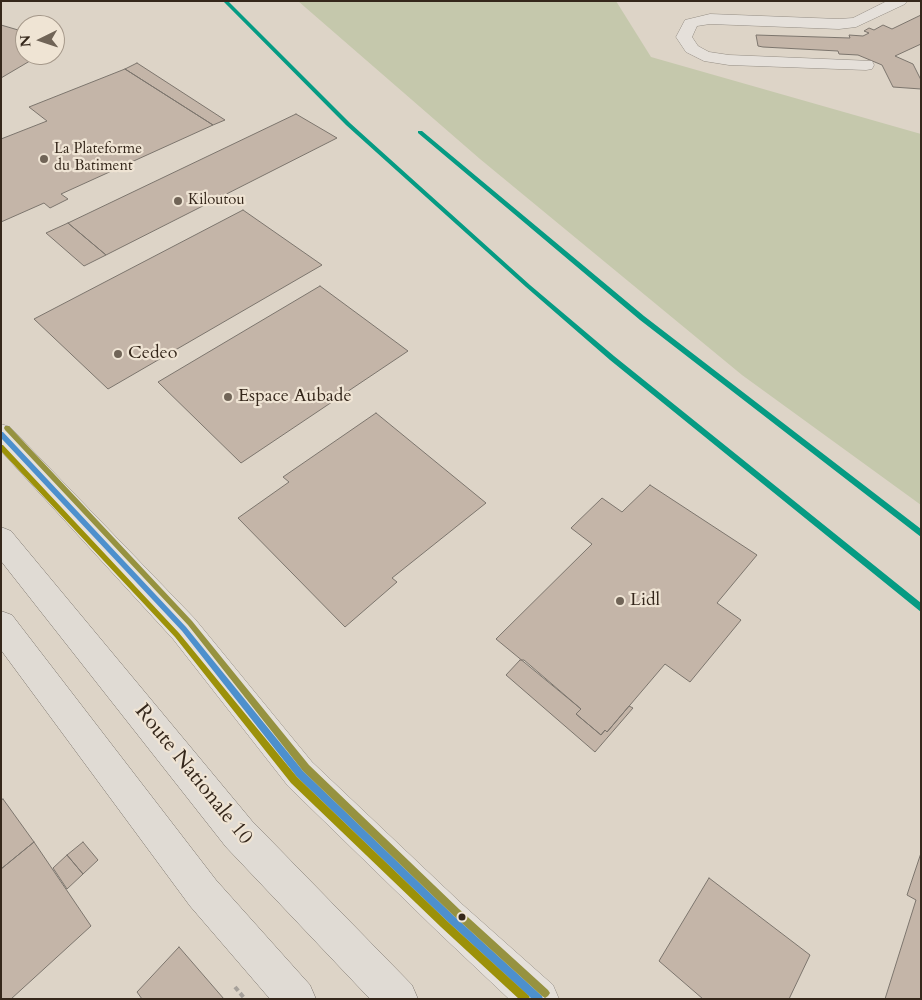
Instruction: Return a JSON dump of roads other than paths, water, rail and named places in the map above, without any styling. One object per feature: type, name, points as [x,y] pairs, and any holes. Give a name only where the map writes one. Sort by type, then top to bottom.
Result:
[{"type":"main road","name":"Route Nationale 10","points":[[1,539],[239,834],[398,999]]},
{"type":"main road","points":[[1,625],[203,894],[296,999]]},
{"type":"street","points":[[866,65],[729,60],[704,56],[692,50],[684,37],[691,23],[710,19],[839,24],[856,22],[900,1]]},
{"type":"street","points":[[1,434],[184,630],[300,774],[450,918],[540,999]]},
{"type":"place","name":"La Plateforme du Batiment","points":[[44,159]]},
{"type":"place","name":"Kiloutou","points":[[178,201]]},
{"type":"place","name":"Cedeo","points":[[118,354]]},
{"type":"place","name":"Espace Aubade","points":[[228,397]]},
{"type":"place","name":"Lidl","points":[[620,601]]}]
